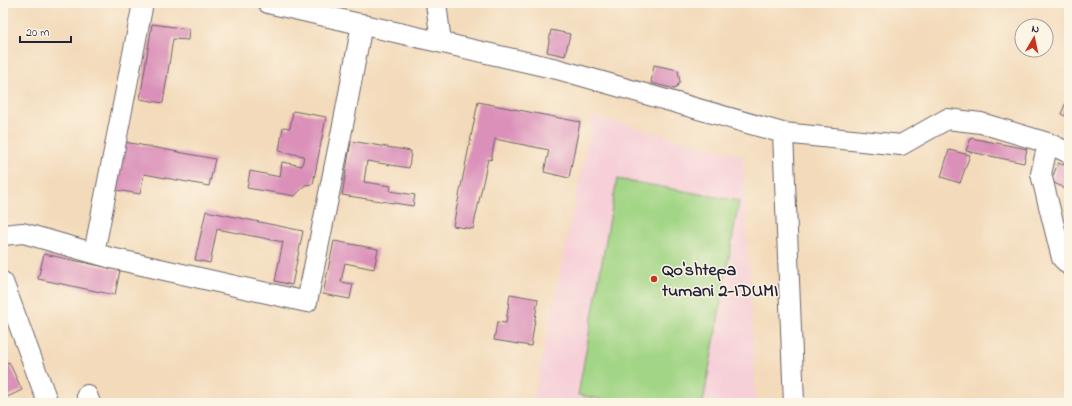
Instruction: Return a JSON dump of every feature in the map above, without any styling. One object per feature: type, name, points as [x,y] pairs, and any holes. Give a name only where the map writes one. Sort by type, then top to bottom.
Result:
[{"type":"street","points":[[94,253],[143,3]]},
{"type":"street","points":[[268,3],[558,68],[783,134],[901,145],[947,119],[981,123],[1048,143],[1069,153]]},
{"type":"street","points":[[436,3],[441,42]]},
{"type":"street","points":[[3,235],[23,232],[111,258],[307,302],[362,24]]},
{"type":"street","points":[[783,134],[794,403]]},
{"type":"street","points":[[1048,143],[1041,174],[1062,258],[1069,265]]},
{"type":"street","points":[[3,282],[48,403]]},
{"type":"shaded area","name":"Qo'shtepa tumani 2-IDUMI","points":[[593,116],[743,156],[756,403],[533,403]]},
{"type":"green space","points":[[617,179],[739,201],[703,403],[620,403],[578,395]]},
{"type":"building","points":[[152,24],[189,29],[188,40],[173,39],[163,103],[140,99]]},
{"type":"building","points":[[551,30],[570,34],[565,56],[547,52]]},
{"type":"building","points":[[654,65],[678,70],[680,82],[675,89],[651,83]]},
{"type":"building","points":[[1069,95],[1069,118],[1061,114]]},
{"type":"building","points":[[478,102],[580,122],[569,178],[544,172],[549,150],[495,139],[491,160],[488,159],[473,229],[453,226]]},
{"type":"building","points":[[293,111],[326,117],[313,184],[305,185],[295,196],[247,188],[250,171],[280,177],[282,162],[302,166],[304,156],[279,151],[283,127],[290,128]]},
{"type":"building","points":[[971,138],[1027,149],[1024,163],[966,151]]},
{"type":"building","points":[[351,141],[411,151],[409,168],[367,161],[364,182],[391,186],[390,191],[415,195],[413,206],[342,195]]},
{"type":"building","points":[[125,142],[215,159],[209,186],[144,174],[140,194],[116,190]]},
{"type":"building","points":[[949,150],[970,155],[960,183],[941,177]]},
{"type":"building","points":[[1058,163],[1069,167],[1069,191],[1051,181]]},
{"type":"building","points":[[206,211],[303,231],[292,285],[275,281],[283,242],[217,229],[210,263],[195,260]]},
{"type":"building","points":[[334,241],[378,249],[374,269],[345,263],[341,282],[353,284],[350,299],[323,294]]},
{"type":"building","points":[[44,254],[120,270],[115,295],[38,279]]},
{"type":"building","points":[[510,294],[538,299],[531,346],[494,340],[497,322],[506,323]]},
{"type":"building","points":[[9,362],[22,390],[5,398],[3,393],[3,365]]},
{"type":"place","name":"Qo'shtepa tumani 2-IDUMI","points":[[654,279]]}]
